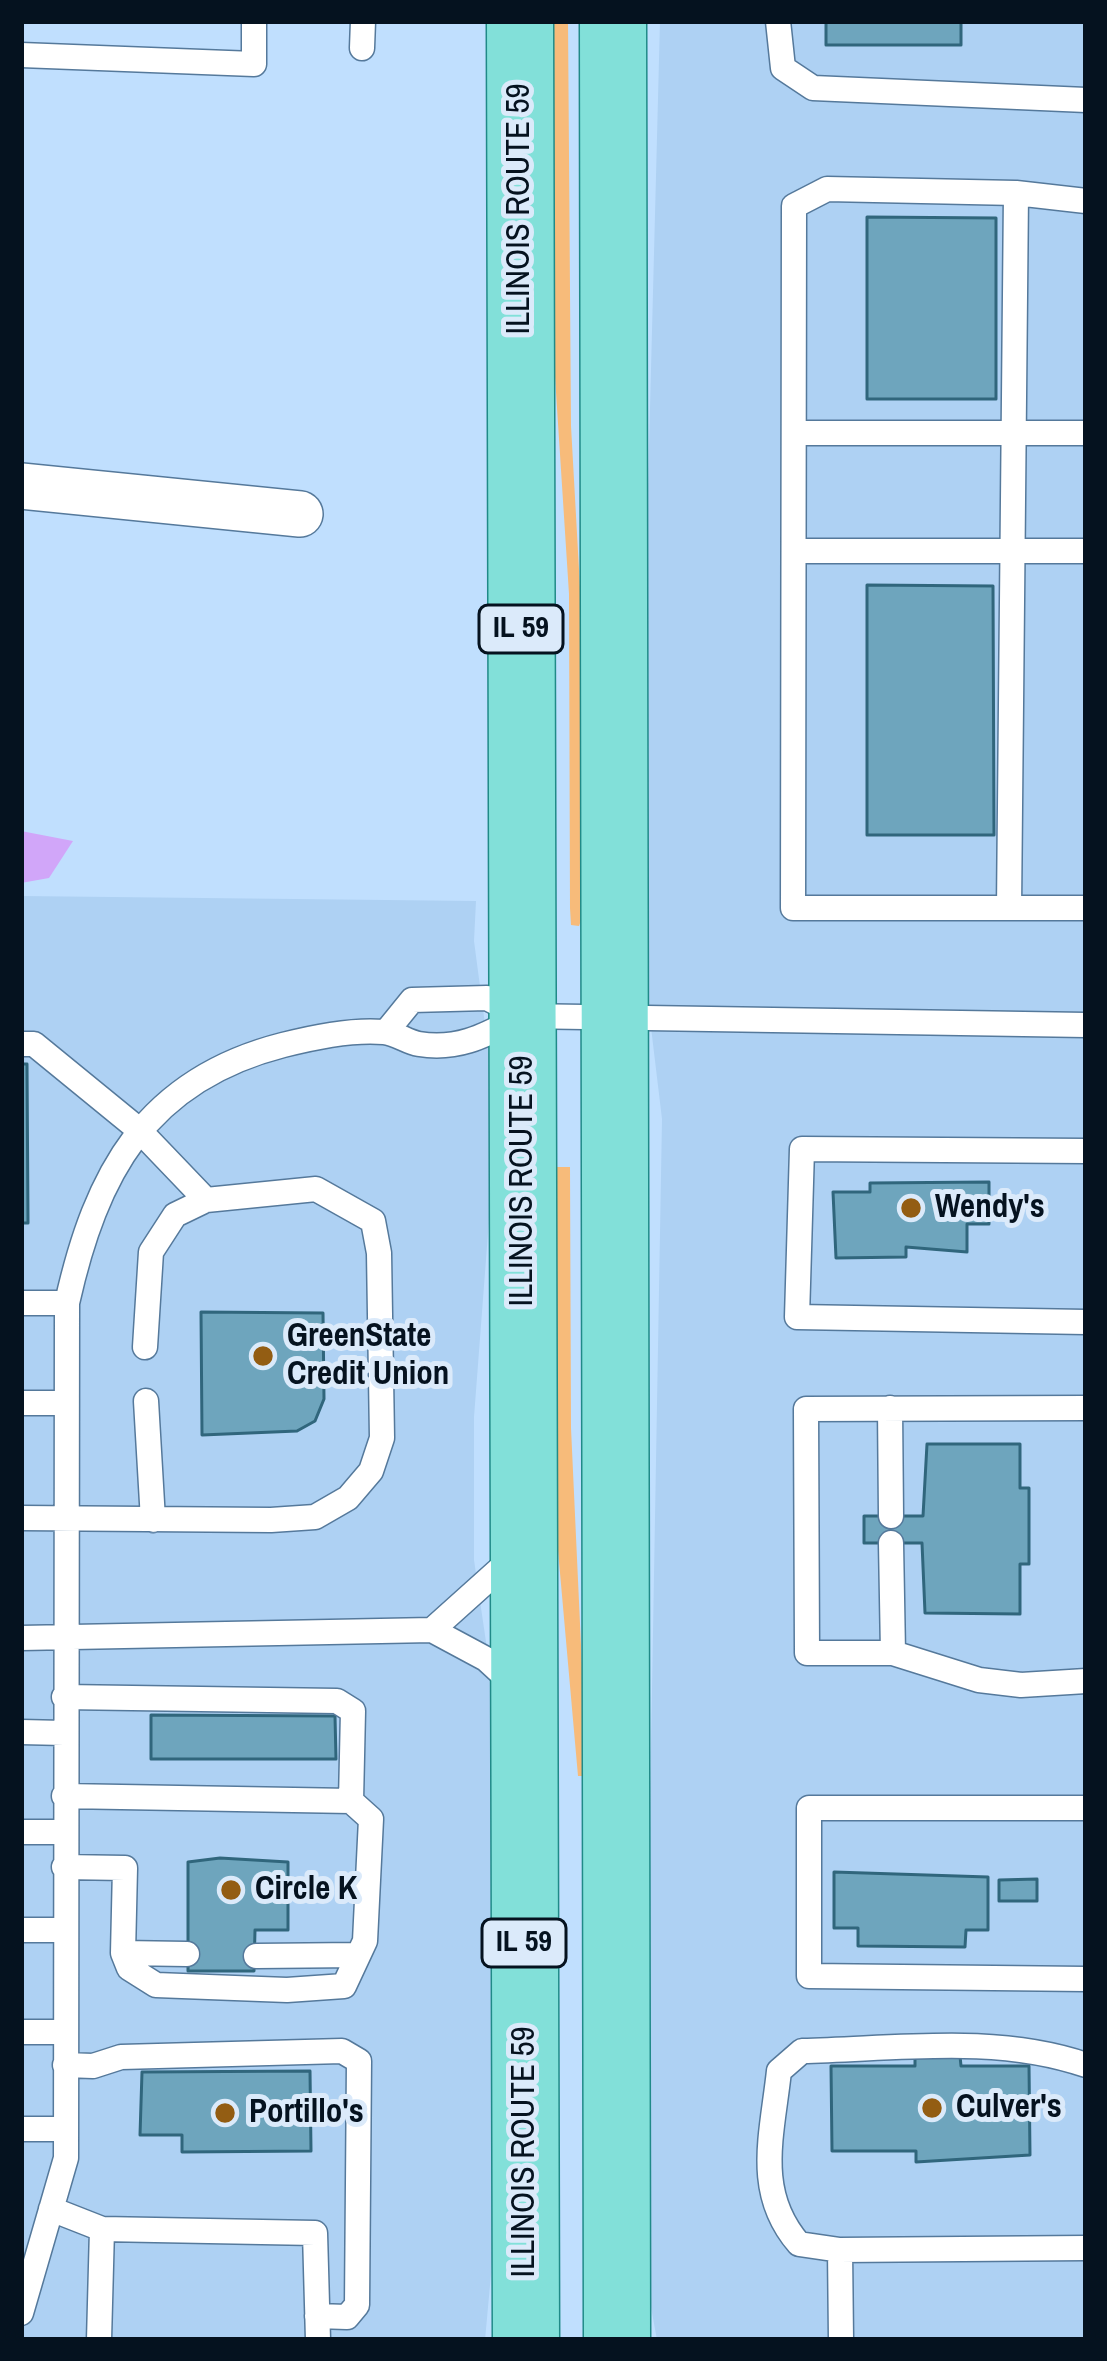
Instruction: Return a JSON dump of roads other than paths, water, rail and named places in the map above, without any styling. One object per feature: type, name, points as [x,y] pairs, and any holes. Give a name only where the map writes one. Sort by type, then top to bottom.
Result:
[{"type":"main road","name":"ILLINOIS ROUTE 59","points":[[520,21],[526,2340]]},
{"type":"main road","points":[[614,21],[617,2340]]},
{"type":"street","points":[[21,485],[300,514]]},
{"type":"lane","points":[[21,55],[254,64],[254,21]]},
{"type":"lane","points":[[362,21],[362,48]]},
{"type":"lane","points":[[778,21],[783,68],[813,88],[1086,100]]},
{"type":"lane","points":[[1086,202],[1016,193],[827,189],[794,206],[793,908],[1086,908]]},
{"type":"lane","points":[[1009,908],[1016,193]]},
{"type":"lane","points":[[794,433],[1086,433]]},
{"type":"lane","points":[[794,550],[1086,551]]},
{"type":"lane","points":[[386,1032],[412,1000],[487,998],[521,1016],[1086,1024]]},
{"type":"lane","points":[[21,2313],[39,2225],[66,2158],[66,1403],[68,1303],[84,1226],[138,1129],[188,1085],[243,1055],[308,1038],[386,1032],[418,1044],[473,1043],[521,1016]]},
{"type":"lane","points":[[21,1044],[34,1045],[138,1129],[206,1199]]},
{"type":"lane","points":[[1086,1151],[802,1149],[797,1317],[1086,1322]]},
{"type":"lane","points":[[21,1518],[315,1517],[348,1498],[370,1471],[382,1438],[379,1253],[373,1221],[316,1189],[206,1199],[175,1215],[151,1252],[146,1347]]},
{"type":"lane","points":[[21,1303],[68,1303]]},
{"type":"lane","points":[[146,1401],[153,1520]]},
{"type":"lane","points":[[21,1403],[66,1403]]},
{"type":"lane","points":[[890,1408],[891,1516]]},
{"type":"lane","points":[[1086,1408],[806,1409],[807,1653],[893,1653],[979,1680],[1021,1685],[1086,1681]]},
{"type":"lane","points":[[891,1543],[893,1653]]},
{"type":"lane","points":[[432,1630],[482,1590],[524,1545]]},
{"type":"lane","points":[[21,1638],[432,1630],[486,1659],[523,1692]]},
{"type":"lane","points":[[64,1697],[337,1701],[353,1711],[351,1802]]},
{"type":"lane","points":[[21,1732],[64,1732]]},
{"type":"lane","points":[[64,1796],[351,1802],[371,1819],[365,1942],[344,1986],[287,1990],[156,1985],[129,1968],[123,1953],[125,1868],[64,1867]]},
{"type":"lane","points":[[1086,1808],[809,1808],[809,1976],[1086,1979]]},
{"type":"lane","points":[[21,1832],[64,1832]]},
{"type":"lane","points":[[21,1930],[65,1930]]},
{"type":"lane","points":[[123,1953],[187,1954]]},
{"type":"lane","points":[[256,1956],[358,1955]]},
{"type":"lane","points":[[21,2032],[65,2032]]},
{"type":"lane","points":[[1086,2065],[1049,2052],[1000,2046],[802,2051],[779,2071],[769,2189],[776,2218],[799,2244],[840,2250],[1086,2248]]},
{"type":"lane","points":[[39,2225],[315,2233],[317,2328],[346,2317],[357,2305],[359,2061],[343,2051],[121,2057],[93,2066],[65,2065]]},
{"type":"lane","points":[[21,2129],[65,2129]]},
{"type":"lane","points":[[99,2340],[101,2229]]},
{"type":"lane","points":[[840,2250],[841,2340]]},
{"type":"place","name":"Wendy's","points":[[911,1208]]},
{"type":"place","name":"GreenState Credit Union","points":[[263,1356]]},
{"type":"place","name":"Circle K","points":[[231,1890]]},
{"type":"place","name":"Culver's","points":[[932,2108]]},
{"type":"place","name":"Portillo's","points":[[225,2113]]}]
